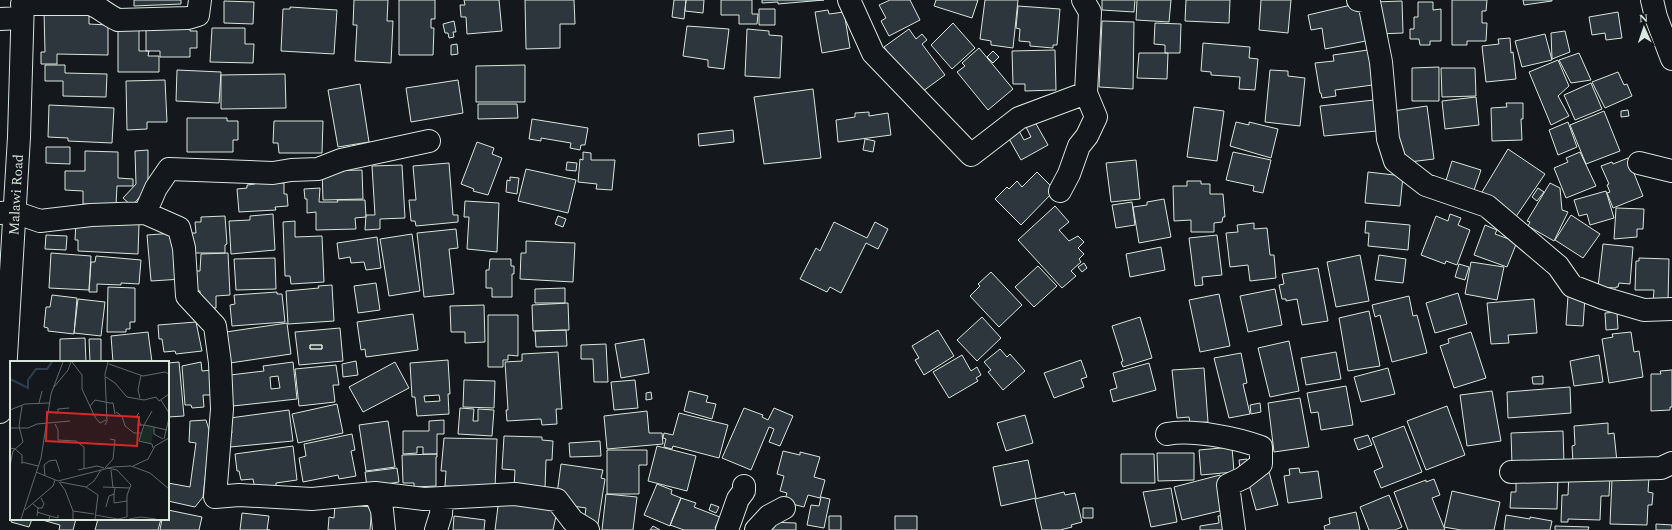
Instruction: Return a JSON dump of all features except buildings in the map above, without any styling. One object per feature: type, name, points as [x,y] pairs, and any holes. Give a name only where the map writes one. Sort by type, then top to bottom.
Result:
[{"type":"street","points":[[0,19],[22,7],[90,4],[100,7],[110,17],[118,20],[188,18],[198,16],[200,0]]},
{"type":"street","points":[[849,0],[873,53],[971,155],[1020,118],[1086,93]]},
{"type":"street","points":[[1060,191],[1069,174],[1078,146],[1087,136],[1096,117],[1086,93],[1090,12],[1083,0]]},
{"type":"street","points":[[1358,0],[1369,2],[1381,62],[1388,139],[1395,161],[1426,184],[1487,206],[1558,266],[1572,286],[1603,298],[1644,310],[1672,309]]},
{"type":"street","points":[[1652,0],[1656,18],[1672,59]]},
{"type":"street","name":"Malawi Road","points":[[0,412],[5,373],[7,213],[20,137],[22,7]]},
{"type":"street","points":[[145,213],[156,188],[169,169],[273,173],[291,170],[318,169],[342,160],[429,141]]},
{"type":"street","points":[[1639,163],[1672,171]]},
{"type":"street","points":[[7,213],[40,220],[91,215],[145,213],[179,228],[184,248],[187,296],[215,326],[220,363],[222,409],[215,497],[239,496],[312,499],[375,493],[424,499],[515,494],[557,500],[573,521],[588,530]]},
{"type":"street","points":[[1167,434],[1181,432],[1245,442],[1261,447],[1261,464],[1243,478],[1228,485],[1234,530]]},
{"type":"street","points":[[1511,472],[1661,468],[1672,463]]},
{"type":"street","points":[[727,530],[738,499],[744,491],[744,486]]},
{"type":"street","points":[[375,493],[382,510],[384,530]]},
{"type":"street","points":[[436,530],[441,514],[442,498]]},
{"type":"street","points":[[756,530],[769,516],[784,508]]}]
